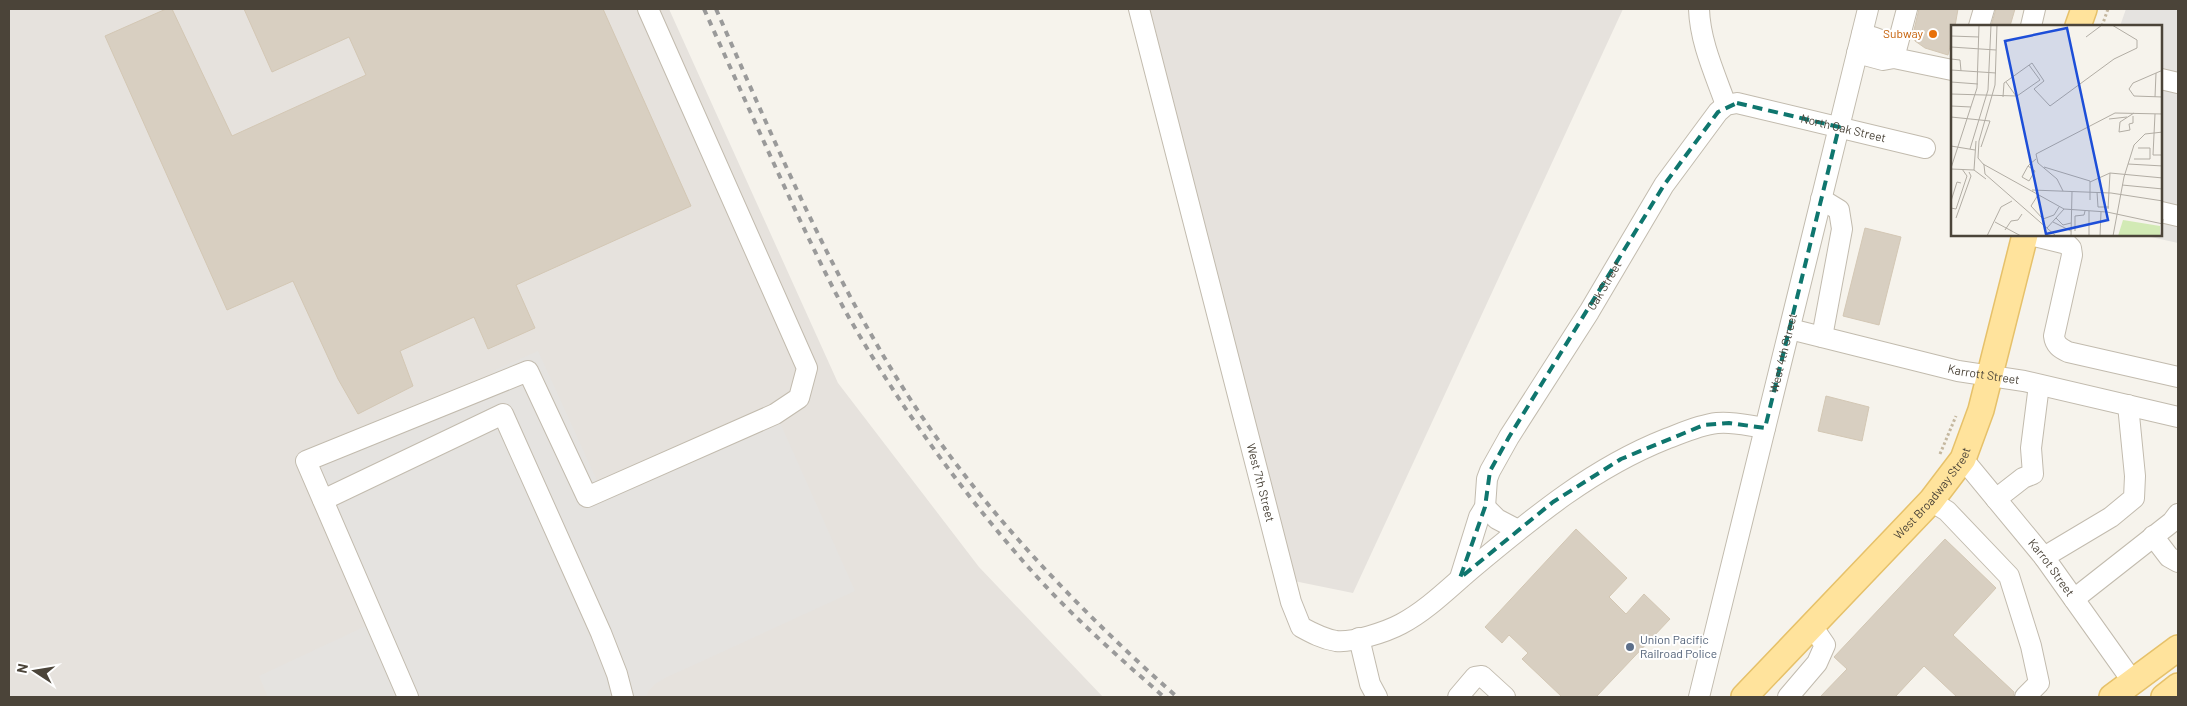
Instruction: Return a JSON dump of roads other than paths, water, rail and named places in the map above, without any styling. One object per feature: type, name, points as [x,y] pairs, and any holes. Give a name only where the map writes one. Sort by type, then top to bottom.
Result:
[{"type":"main road","name":"West Broadway Street","points":[[1744,697],[1931,501],[1963,459],[1981,410],[2025,236]]},
{"type":"main road","points":[[2112,697],[2140,689],[2178,648]]},
{"type":"main road","points":[[2164,697],[2178,686]]},
{"type":"street","points":[[408,697],[306,461],[528,370],[587,498],[775,414],[798,398],[807,368],[648,9]]},
{"type":"street","name":"West 7th Street","points":[[1140,9],[1292,602],[1301,627],[1336,641],[1360,638],[1400,625],[1518,530]]},
{"type":"street","points":[[1699,9],[1699,20],[1706,46],[1726,105]]},
{"type":"street","name":"West 4th Street","points":[[1699,697],[1868,9]]},
{"type":"street","points":[[1894,58],[1907,9]]},
{"type":"street","points":[[1979,25],[1984,9]]},
{"type":"street","points":[[2031,25],[2035,9]]},
{"type":"street","points":[[1859,43],[1885,42],[1894,51],[1894,58]]},
{"type":"street","points":[[1894,58],[1951,70]]},
{"type":"street","points":[[2162,79],[2178,83]]},
{"type":"street","name":"North Oak Street","points":[[1726,105],[1737,103],[1925,148]]},
{"type":"street","name":"Oak Street","points":[[1460,578],[1479,517],[1485,507],[1490,470],[1589,312],[1664,185],[1691,146],[1718,112],[1726,105]]},
{"type":"street","points":[[1821,198],[1839,210],[1842,229],[1822,337]]},
{"type":"street","points":[[2162,212],[2178,216]]},
{"type":"street","points":[[2034,236],[2067,244],[2071,248],[2072,255],[2054,336],[2054,342],[2059,347],[2068,352],[2178,377]]},
{"type":"street","name":"Karrott Street","points":[[1790,329],[1958,371],[2039,385],[2178,416]]},
{"type":"street","points":[[1996,499],[2023,478],[2033,474],[2031,448],[2039,385]]},
{"type":"street","points":[[2044,557],[2111,517],[2134,498],[2135,476],[2128,405]]},
{"type":"street","points":[[323,500],[503,414],[602,633],[623,697]]},
{"type":"street","points":[[1485,507],[1497,519],[1518,530],[1587,479],[1648,447],[1704,425],[1729,423],[1765,428]]},
{"type":"street","name":"Karrot Street","points":[[1963,459],[2044,557],[2140,689]]},
{"type":"street","points":[[1931,501],[1947,511],[2009,576],[2031,646],[2038,683],[2026,697]]},
{"type":"street","points":[[2074,599],[2178,514]]},
{"type":"street","points":[[2153,536],[2169,557],[2178,562]]},
{"type":"street","points":[[1788,697],[1817,663],[1825,645],[1812,626]]},
{"type":"street","points":[[1360,638],[1370,684],[1377,697]]},
{"type":"street","points":[[1458,697],[1475,677],[1482,676],[1505,697]]},
{"type":"railway","points":[[704,9],[828,278],[866,347],[928,442],[974,502],[1038,578],[1091,631],[1164,697]]},
{"type":"railway","points":[[716,9],[811,220],[853,303],[906,393],[974,488],[1051,576],[1134,658],[1177,697]]},
{"type":"place","name":"Subway","points":[[1933,34]]},
{"type":"place","name":"Union Pacific Railroad Police","points":[[1630,647]]}]
